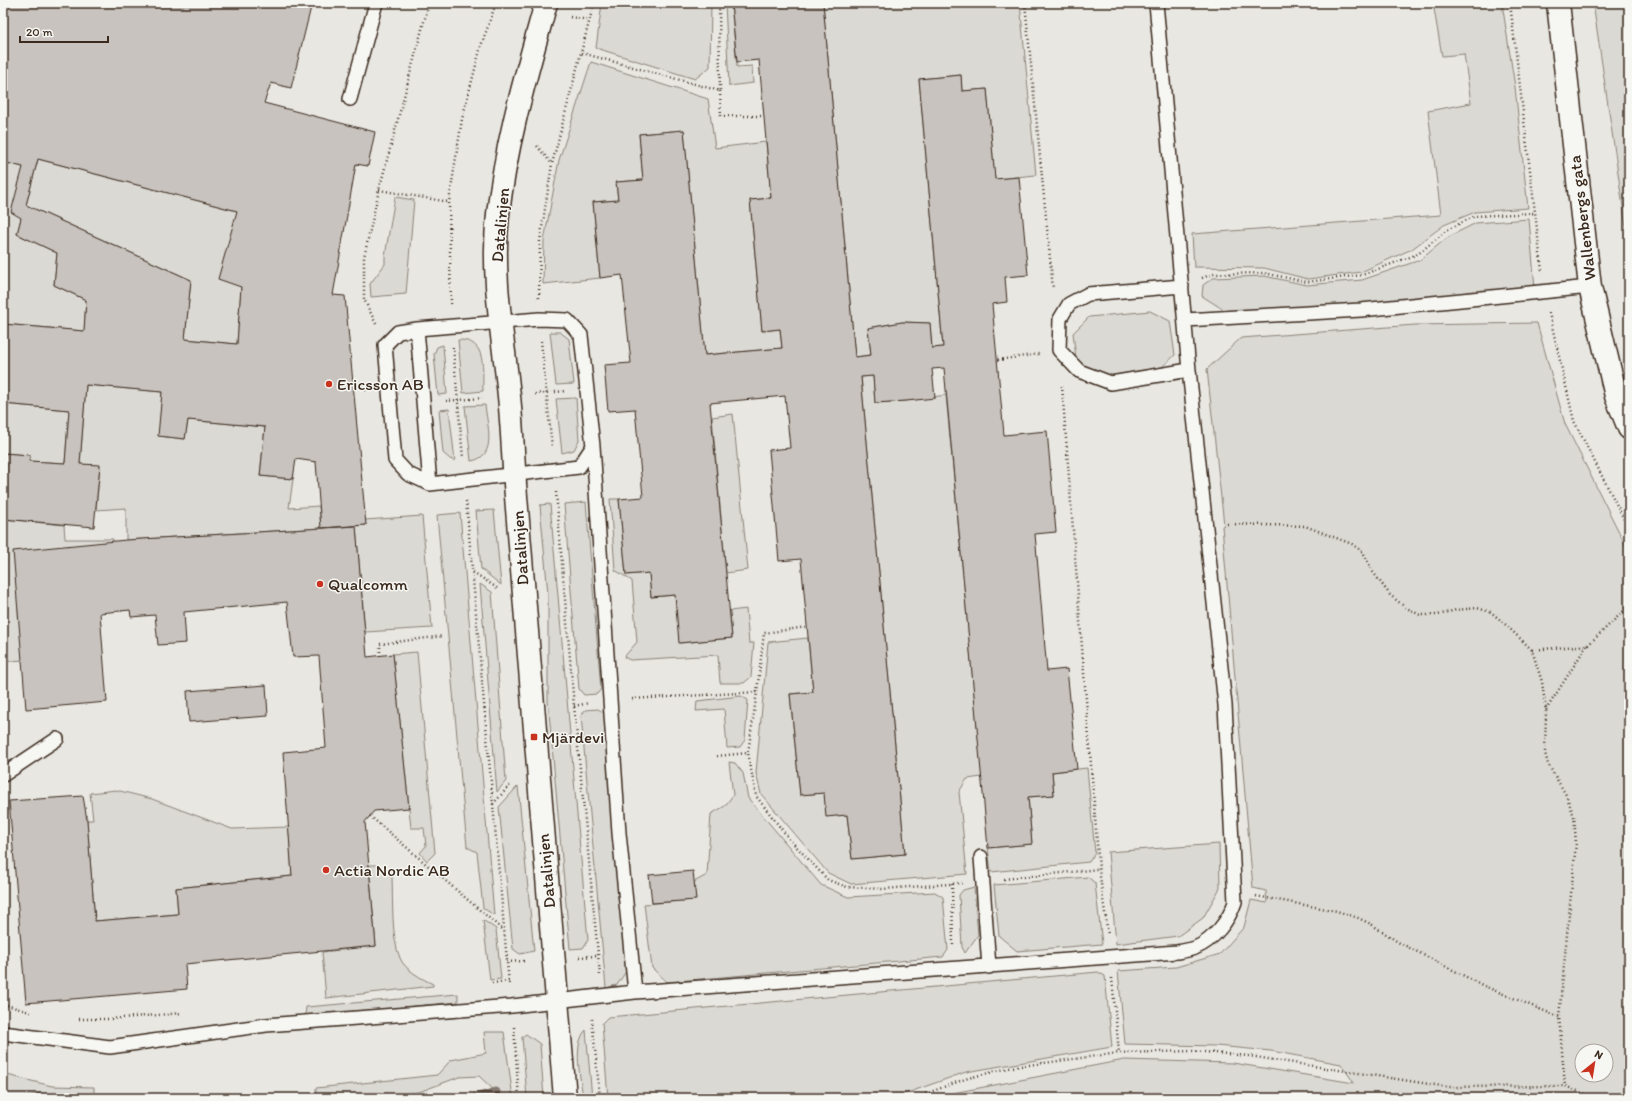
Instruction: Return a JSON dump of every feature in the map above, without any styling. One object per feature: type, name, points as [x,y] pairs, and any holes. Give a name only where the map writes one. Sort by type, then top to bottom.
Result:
[{"type":"street","name":"Datalinjen","points":[[546,3],[508,153],[498,215],[496,267],[500,322],[509,396],[534,737],[565,1098]]},
{"type":"street","name":"Wallenbergs gata","points":[[1558,3],[1590,287],[1616,396],[1629,428]]},
{"type":"lane","points":[[350,99],[376,3]]},
{"type":"lane","points":[[3,1033],[110,1047],[266,1025],[512,1006],[635,992],[1177,952],[1196,947],[1211,937],[1224,924],[1232,910],[1236,892],[1225,705],[1189,370],[1156,3]]},
{"type":"lane","points":[[1182,286],[1088,294],[1069,304],[1060,319],[1059,350],[1079,371],[1111,383],[1189,370]]},
{"type":"lane","points":[[1185,320],[1361,310],[1590,287]]},
{"type":"lane","points":[[593,446],[579,467],[430,484],[408,474],[395,460],[385,345],[398,332],[539,319],[567,320],[581,335],[593,446],[619,833],[635,992]]},
{"type":"lane","points":[[417,330],[430,484]]},
{"type":"lane","points":[[3,775],[57,739]]},
{"type":"lane","points":[[981,856],[989,966]]},
{"type":"path","points":[[385,345],[364,299],[364,257],[378,190],[429,3]]},
{"type":"path","points":[[496,3],[481,46],[462,119],[449,202],[451,327],[519,1098]]},
{"type":"path","points":[[594,3],[552,164],[540,241],[539,319],[554,470],[574,706],[596,997],[600,1098]]},
{"type":"path","points":[[719,3],[721,116],[764,116]]},
{"type":"path","points":[[1026,3],[1054,295]]},
{"type":"path","points":[[566,16],[589,20]]},
{"type":"path","points":[[582,53],[720,91]]},
{"type":"path","points":[[537,146],[552,164]]},
{"type":"path","points":[[378,190],[449,202]]},
{"type":"path","points":[[1182,286],[1213,274],[1264,273],[1307,282],[1362,275],[1418,254],[1447,230],[1475,216],[1535,213]]},
{"type":"path","points":[[998,360],[1059,350],[1099,869],[1120,1053]]},
{"type":"path","points":[[353,384],[362,384],[375,406],[390,405]]},
{"type":"path","points":[[423,403],[587,390]]},
{"type":"path","points":[[1206,522],[1242,525],[1280,524],[1305,526],[1352,544],[1363,552],[1373,572],[1390,595],[1405,607],[1420,615],[1438,615],[1456,610],[1477,608],[1491,612],[1532,650],[1542,682],[1546,711],[1545,753],[1548,764],[1566,795],[1574,816],[1576,842],[1559,1017],[1565,1086]]},
{"type":"path","points":[[472,572],[498,589]]},
{"type":"path","points":[[1546,711],[1588,645],[1629,606]]},
{"type":"path","points":[[807,627],[764,633],[748,753],[756,796],[790,840],[828,880],[847,887],[883,889],[983,882],[1099,869]]},
{"type":"path","points":[[380,656],[380,644],[443,636]]},
{"type":"path","points":[[1532,650],[1588,645]]},
{"type":"path","points":[[574,706],[610,700],[757,692]]},
{"type":"path","points":[[718,756],[748,753]]},
{"type":"path","points":[[493,804],[514,781]]},
{"type":"path","points":[[370,816],[504,930]]},
{"type":"path","points":[[952,884],[954,969]]},
{"type":"path","points":[[1236,892],[1338,911],[1358,918],[1371,924],[1398,942],[1484,986],[1559,1017]]},
{"type":"path","points":[[914,1098],[968,1078],[1013,1067],[1120,1053],[1193,1051],[1249,1056],[1387,1079],[1448,1087],[1565,1086],[1595,1098]]},
{"type":"shaded area","points":[[3,3],[1593,3],[1629,248],[1629,1098],[3,1098]]},
{"type":"shaded area","points":[[602,3],[711,3],[710,67],[695,79],[596,48]]},
{"type":"shaded area","points":[[725,3],[731,3],[737,67],[752,66],[753,83],[729,86]]},
{"type":"shaded area","points":[[823,3],[1020,3],[1036,175],[995,179],[987,89],[962,91],[961,75],[919,79],[943,347],[932,348],[930,323],[902,322],[868,328],[871,355],[855,357]]},
{"type":"shaded area","points":[[1433,3],[1502,3],[1515,87],[1528,208],[1475,212],[1444,225],[1412,249],[1361,272],[1308,279],[1264,268],[1194,267],[1192,234],[1441,215],[1428,111],[1471,103],[1464,54],[1442,56]]},
{"type":"shaded area","points":[[1593,3],[1629,3],[1629,248]]},
{"type":"shaded area","points":[[591,62],[708,99],[715,148],[766,142],[771,198],[750,200],[762,331],[780,329],[782,348],[705,355],[684,130],[639,134],[643,180],[616,182],[618,200],[593,202],[600,278],[543,284],[544,241],[559,160]]},
{"type":"shaded area","points":[[38,159],[237,211],[241,287],[237,344],[185,339],[191,280],[26,205]]},
{"type":"shaded area","points":[[3,162],[23,167],[21,218],[17,234],[57,253],[54,285],[86,300],[84,331],[3,324]]},
{"type":"shaded area","points":[[395,197],[414,200],[406,294],[371,297],[370,284],[385,264]]},
{"type":"shaded area","points":[[1529,219],[1535,288],[1232,315],[1202,296],[1203,285],[1213,278],[1264,276],[1307,285],[1362,280],[1420,260],[1448,237],[1476,223]]},
{"type":"shaded area","points":[[1150,311],[1170,321],[1175,355],[1162,367],[1110,376],[1085,369],[1076,358],[1073,333],[1089,317]]},
{"type":"shaded area","points":[[1537,323],[1565,424],[1629,552],[1629,1098],[939,1098],[953,1093],[1124,1060],[1233,1063],[1354,1083],[1341,1064],[1271,1051],[1216,1046],[1125,1044],[1118,971],[1176,967],[1220,954],[1244,927],[1251,900],[1267,903],[1266,891],[1253,888],[1222,526],[1224,525],[1207,369],[1241,338],[1415,325]]},
{"type":"shaded area","points":[[550,332],[560,332],[569,339],[574,384],[556,385]]},
{"type":"shaded area","points":[[458,340],[468,341],[479,350],[483,365],[483,391],[463,393]]},
{"type":"shaded area","points":[[443,345],[447,394],[438,395],[434,354],[437,347]]},
{"type":"shaded area","points":[[873,376],[875,403],[906,401],[946,395],[982,777],[967,779],[959,792],[967,874],[851,884],[828,873],[761,794],[756,773],[768,642],[808,638],[813,692],[790,694],[800,795],[824,793],[827,816],[847,815],[852,859],[905,854],[861,377]]},
{"type":"shaded area","points":[[86,385],[162,392],[159,436],[185,439],[188,420],[265,427],[260,476],[293,479],[289,508],[319,506],[321,528],[126,540],[126,508],[96,510],[100,466],[80,464]]},
{"type":"shaded area","points":[[576,398],[579,440],[574,450],[562,453],[556,399]]},
{"type":"shaded area","points":[[3,404],[69,410],[65,463],[29,461],[29,455],[3,453]]},
{"type":"shaded area","points":[[485,405],[489,430],[488,447],[485,453],[479,458],[471,461],[465,406]]},
{"type":"shaded area","points":[[449,409],[455,461],[443,453],[439,410]]},
{"type":"shaded area","points":[[733,414],[748,570],[726,573],[712,417]]},
{"type":"shaded area","points":[[610,499],[619,499],[626,575],[649,573],[651,597],[675,595],[680,643],[732,638],[730,611],[746,609],[749,643],[754,643],[751,677],[744,683],[720,683],[718,655],[630,660],[624,657],[637,642],[632,581],[615,570]]},
{"type":"shaded area","points":[[586,502],[601,689],[597,694],[584,695],[579,689],[564,504]]},
{"type":"shaded area","points":[[550,504],[588,940],[583,948],[570,949],[548,701],[548,594],[540,505]]},
{"type":"shaded area","points":[[494,510],[501,585],[481,569],[476,511]]},
{"type":"shaded area","points":[[460,513],[494,915],[483,908],[477,852],[467,847],[437,515]]},
{"type":"shaded area","points":[[422,516],[432,628],[365,632],[356,526],[366,525],[365,520]]},
{"type":"shaded area","points":[[3,519],[64,525],[65,539],[113,539],[113,542],[22,660],[3,662]]},
{"type":"shaded area","points":[[480,584],[492,592],[506,781],[497,792]]},
{"type":"shaded area","points":[[417,652],[435,853],[427,861],[420,853],[426,846],[424,828],[411,828],[393,654]]},
{"type":"shaded area","points":[[741,696],[748,700],[745,740],[740,747],[727,748],[724,709],[696,711],[697,701]]},
{"type":"shaded area","points":[[598,709],[604,713],[627,970],[617,985],[606,988],[581,716],[585,710]]},
{"type":"shaded area","points":[[729,762],[735,763],[743,773],[748,798],[821,885],[848,897],[935,892],[943,897],[948,950],[943,957],[667,982],[652,968],[644,904],[695,900],[694,882],[707,875],[711,814],[725,806],[733,795]]},
{"type":"shaded area","points":[[1087,768],[1095,853],[1089,862],[991,872],[988,848],[1032,844],[1028,797],[1054,795],[1052,772]]},
{"type":"shaded area","points":[[518,786],[534,951],[520,954],[513,949],[499,807]]},
{"type":"shaded area","points":[[116,790],[152,799],[232,829],[289,827],[292,876],[176,888],[178,914],[95,921],[87,820],[93,820],[90,793]]},
{"type":"shaded area","points":[[1219,844],[1220,888],[1203,918],[1178,936],[1116,944],[1108,852]]},
{"type":"shaded area","points":[[369,865],[376,865],[392,877],[395,940],[402,962],[409,970],[433,984],[433,986],[326,998],[322,952],[376,946]]},
{"type":"shaded area","points":[[1088,877],[1095,883],[1102,944],[1017,951],[999,936],[994,885]]},
{"type":"shaded area","points":[[974,887],[978,935],[965,953],[962,947],[959,895],[963,890]]},
{"type":"shaded area","points":[[483,920],[496,929],[501,979],[490,980]]},
{"type":"shaded area","points":[[1098,972],[1105,976],[1112,1047],[966,1072],[893,1098],[608,1098],[602,1023],[608,1017]]},
{"type":"shaded area","points":[[458,994],[458,1002],[305,1016],[306,1007]]},
{"type":"shaded area","points":[[586,1030],[592,1098],[583,1098],[578,1062],[579,1044]]},
{"type":"shaded area","points":[[484,1032],[504,1032],[513,1098],[492,1098],[496,1092],[479,1076],[459,1077],[419,1092],[365,1098],[316,1098],[316,1088],[437,1075],[451,1060],[486,1053]]},
{"type":"shaded area","points":[[526,1034],[540,1044],[544,1098],[527,1098],[522,1037]]},
{"type":"shaded area","points":[[3,1074],[52,1086],[94,1087],[94,1098],[52,1098],[41,1093],[21,1098],[3,1098]]},
{"type":"building","points":[[3,3],[312,3],[291,88],[271,83],[264,103],[375,132],[368,166],[356,164],[333,295],[345,296],[366,525],[321,528],[316,462],[296,459],[293,479],[260,476],[265,427],[188,420],[185,439],[158,436],[162,392],[86,385],[80,464],[100,465],[94,527],[3,519],[3,453],[30,455],[29,461],[65,463],[69,410],[3,404],[3,324],[84,331],[86,300],[54,285],[57,253],[17,234],[21,218],[11,212],[23,167],[3,162]],"holes":[[[38,159],[237,211],[218,279],[241,287],[237,344],[185,339],[191,280],[26,205]]]},
{"type":"building","points":[[731,3],[823,3],[855,357],[871,355],[868,328],[902,322],[930,323],[932,348],[943,347],[919,79],[961,75],[962,91],[987,89],[995,179],[1019,177],[1028,275],[1005,277],[1007,302],[992,304],[1004,435],[1047,431],[1056,532],[1035,534],[1047,671],[1067,669],[1077,769],[1052,772],[1054,795],[1028,797],[1032,844],[988,848],[944,368],[932,369],[935,398],[875,403],[873,376],[861,377],[905,854],[852,859],[847,815],[826,817],[824,793],[800,795],[790,694],[813,692],[801,559],[779,561],[769,450],[790,448],[785,396],[710,403],[732,638],[679,643],[675,595],[651,597],[649,573],[626,575],[619,499],[643,497],[635,409],[608,411],[604,365],[631,363],[622,275],[600,278],[593,202],[618,200],[616,182],[643,180],[639,134],[684,130],[705,355],[782,348],[780,329],[762,331],[750,200],[771,198],[759,60],[737,62]]},
{"type":"building","points":[[356,526],[367,657],[393,654],[409,808],[374,811],[365,822],[376,946],[185,964],[187,989],[26,1003],[9,801],[83,796],[87,820],[95,921],[178,914],[176,888],[292,876],[283,752],[326,748],[319,656],[293,657],[287,602],[184,612],[186,643],[158,645],[155,615],[131,617],[130,610],[100,613],[107,702],[26,709],[13,551],[126,540]]},
{"type":"building","points":[[266,685],[268,716],[189,722],[187,691]]},
{"type":"building","points":[[693,871],[696,900],[652,903],[649,875]]},
{"type":"waterway","points":[[475,1098],[496,1092]]},
{"type":"place","name":"Ericsson AB","points":[[329,384]]},
{"type":"place","name":"Qualcomm","points":[[320,584]]},
{"type":"place","name":"Mjärdevi","points":[[534,737]]},
{"type":"place","name":"Actia Nordic AB","points":[[326,870]]}]
